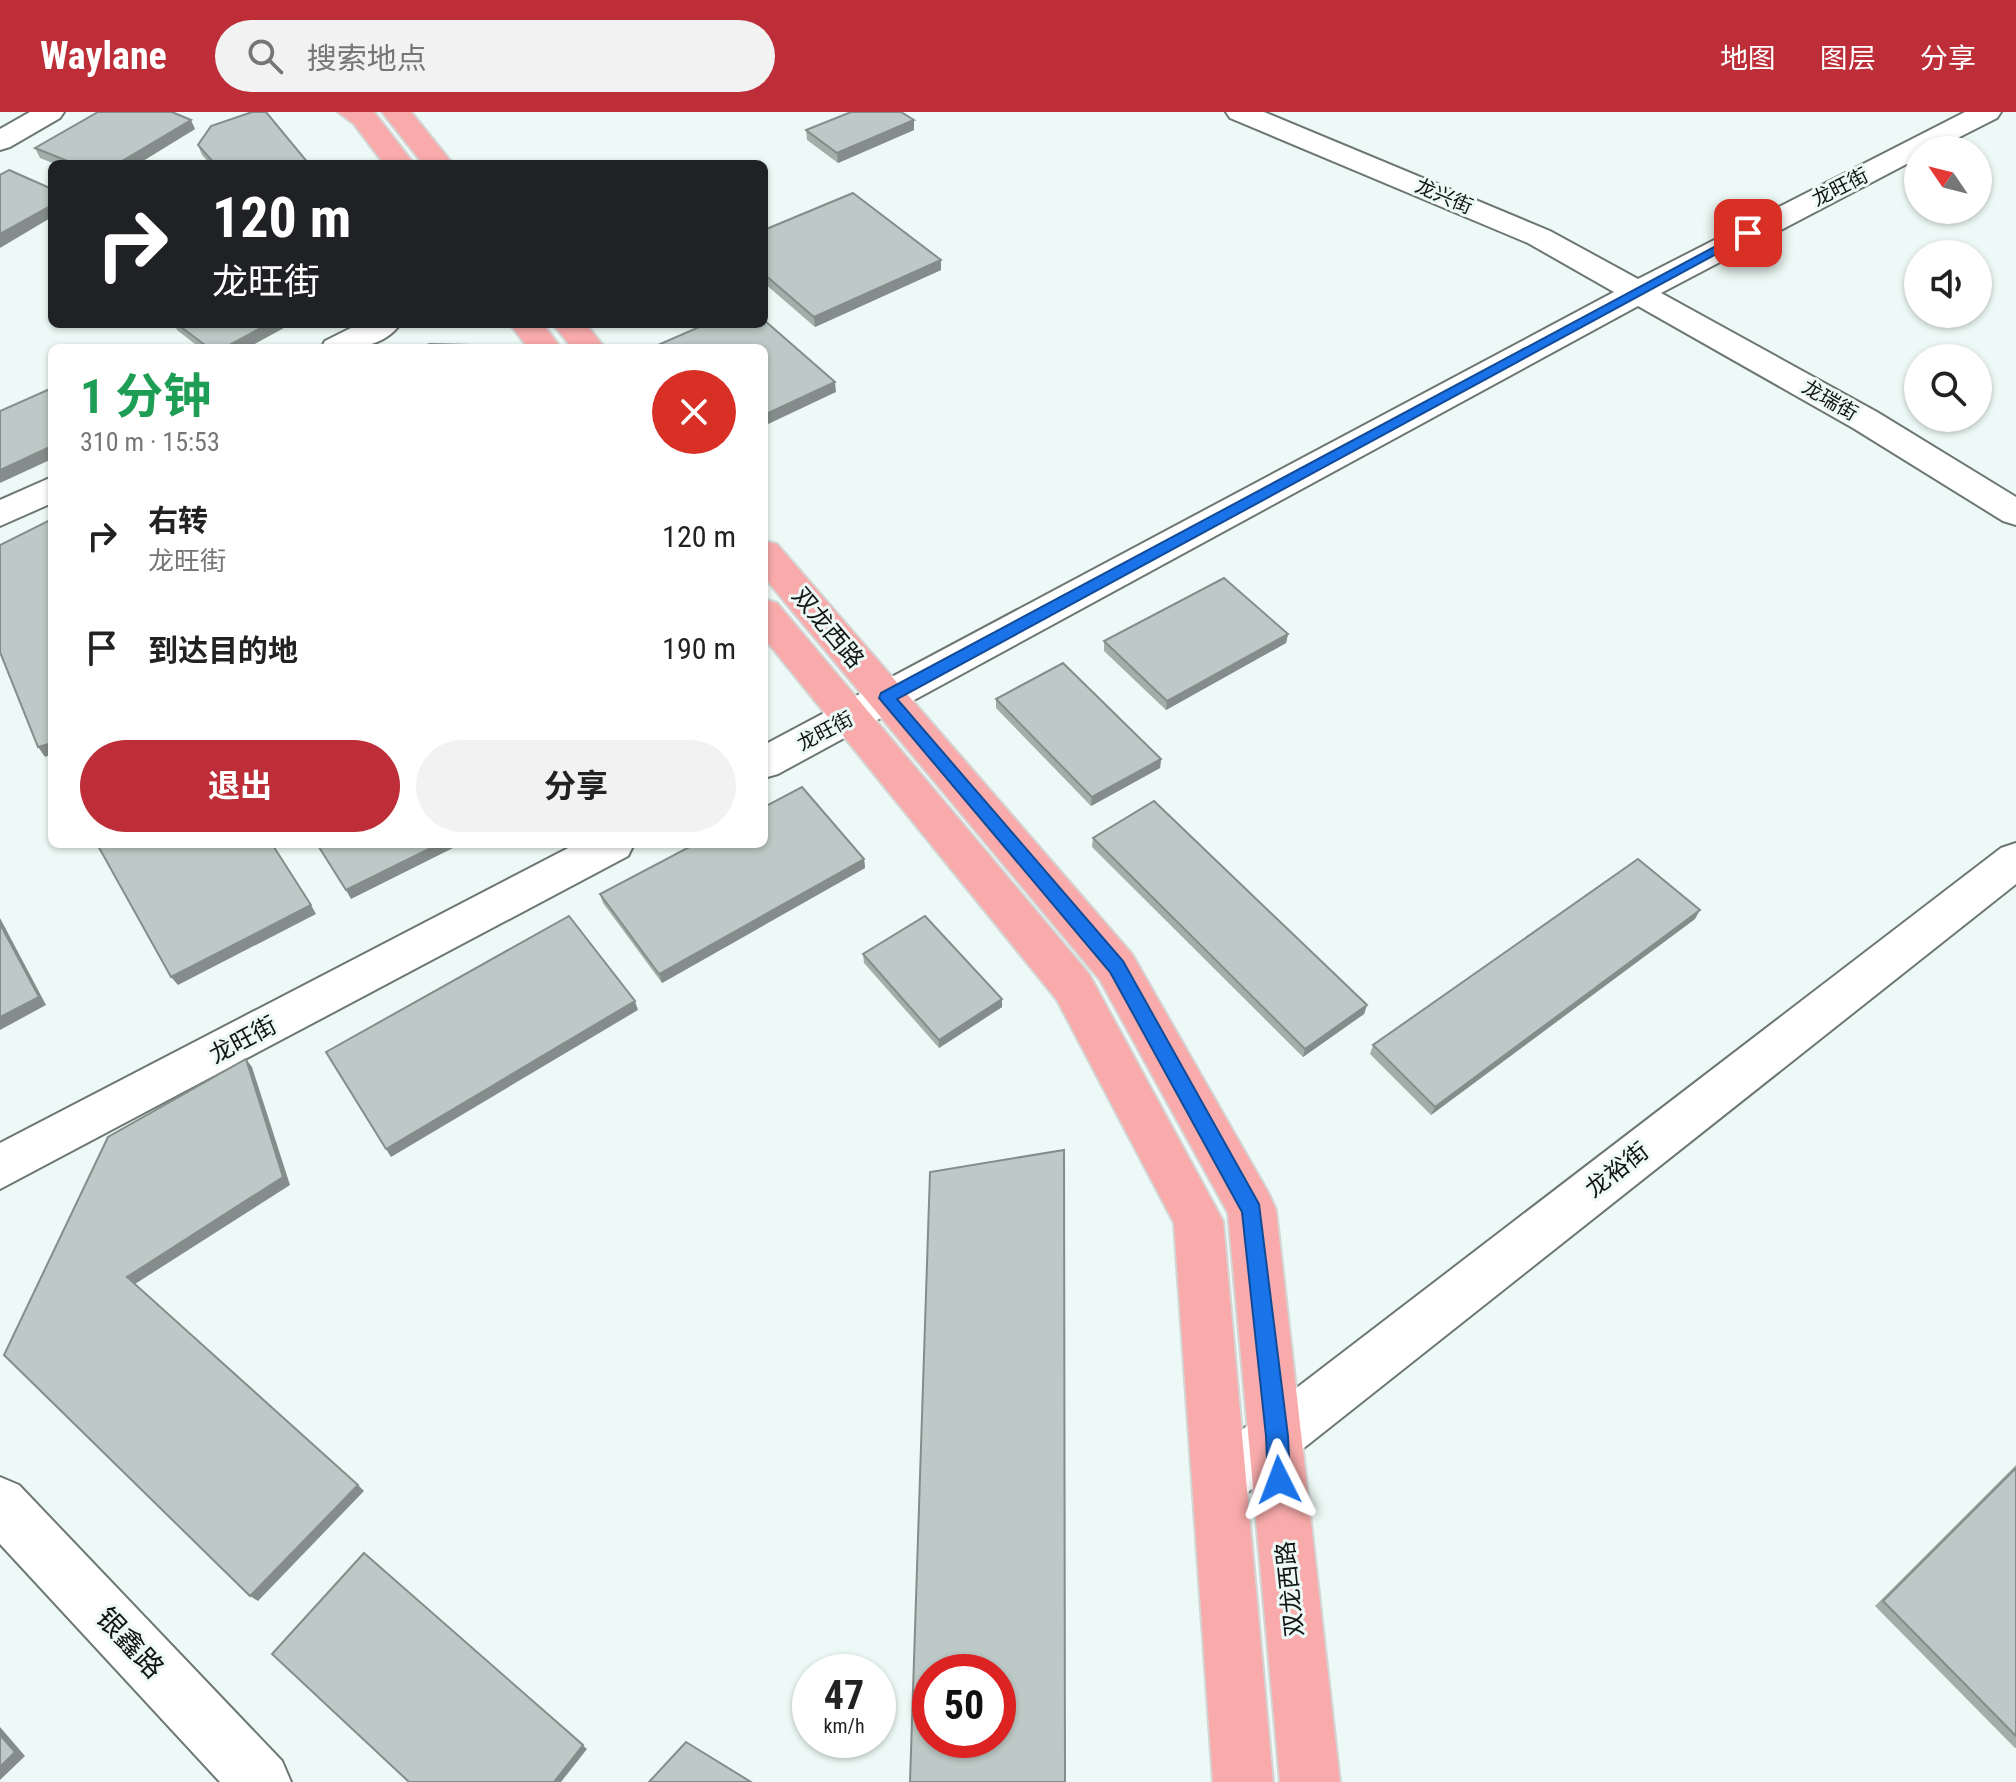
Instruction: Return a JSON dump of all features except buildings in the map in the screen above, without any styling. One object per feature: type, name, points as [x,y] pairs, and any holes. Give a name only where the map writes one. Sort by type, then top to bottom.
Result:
[{"type":"main road","points":[[352,112],[364,118],[396,160]]},
{"type":"main road","points":[[396,112],[435,160]]},
{"type":"main road","points":[[529,328],[542,344]]},
{"type":"main road","points":[[572,328],[586,344]]},
{"type":"main road","name":"双龙西路","points":[[768,559],[869,707],[1073,987],[1198,1221],[1243,1782]]},
{"type":"main road","name":"双龙西路","points":[[768,616],[869,707],[1116,967],[1252,1210],[1310,1782]]},
{"type":"street","points":[[0,141],[50,112]]},
{"type":"street","name":"龙兴街","points":[[1240,112],[1539,237],[1641,292]]},
{"type":"street","name":"龙旺街","points":[[768,761],[1748,233],[1987,112]]},
{"type":"street","name":"龙瑞街","points":[[1641,292],[1865,420],[2016,513]]},
{"type":"street","points":[[345,344],[376,328]]},
{"type":"street","points":[[0,514],[48,491]]},
{"type":"street","name":"龙旺街","points":[[0,1167],[605,848]]},
{"type":"street","name":"龙裕街","points":[[1219,1481],[2016,860]]},
{"type":"street","name":"银鑫路","points":[[0,1504],[261,1782]]},
{"type":"route","points":[[1279,1480],[1252,1210],[1116,967],[887,698],[1748,233]]}]
